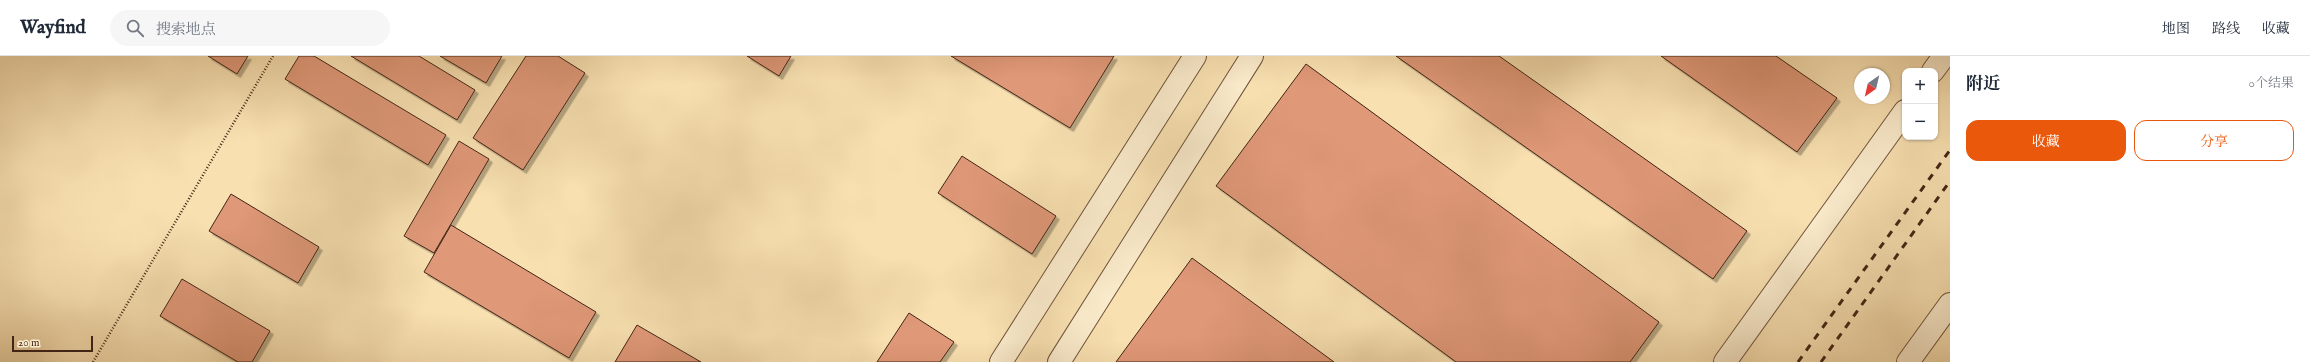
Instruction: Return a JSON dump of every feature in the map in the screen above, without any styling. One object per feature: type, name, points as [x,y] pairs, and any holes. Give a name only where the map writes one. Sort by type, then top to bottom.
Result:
[{"type":"street","points":[[1001,362],[1195,56]]},
{"type":"street","points":[[1059,362],[1252,56]]},
{"type":"street","points":[[1936,68],[1944,56]]},
{"type":"street","points":[[1725,362],[1902,115]]},
{"type":"street","points":[[1908,362],[1950,304]]},
{"type":"path","points":[[93,362],[273,56]]},
{"type":"building","points":[[208,56],[248,56],[237,74]]},
{"type":"building","points":[[299,56],[314,56],[446,135],[428,165],[285,79]]},
{"type":"building","points":[[351,56],[419,56],[475,90],[457,120]]},
{"type":"building","points":[[440,56],[502,56],[486,83]]},
{"type":"building","points":[[526,56],[558,56],[585,73],[523,170],[473,138]]},
{"type":"building","points":[[747,56],[791,56],[779,76]]},
{"type":"building","points":[[951,56],[1114,56],[1070,128]]},
{"type":"building","points":[[1396,56],[1499,56],[1747,231],[1713,279]]},
{"type":"building","points":[[1661,56],[1776,56],[1837,98],[1797,152]]},
{"type":"building","points":[[1306,64],[1659,322],[1630,362],[1456,362],[1216,186]]},
{"type":"building","points":[[459,141],[489,159],[434,253],[404,236]]},
{"type":"building","points":[[962,156],[1056,216],[1032,254],[938,193]]},
{"type":"building","points":[[231,194],[319,247],[298,283],[209,231]]},
{"type":"building","points":[[451,225],[596,312],[569,358],[424,272]]},
{"type":"building","points":[[1192,258],[1334,362],[1116,362]]},
{"type":"building","points":[[182,279],[270,331],[252,362],[238,362],[160,316]]},
{"type":"building","points":[[909,313],[954,342],[940,362],[877,362]]},
{"type":"building","points":[[637,325],[701,362],[615,362]]},
{"type":"railway","points":[[1798,362],[1950,150]]},
{"type":"railway","points":[[1821,362],[1950,181]]}]
